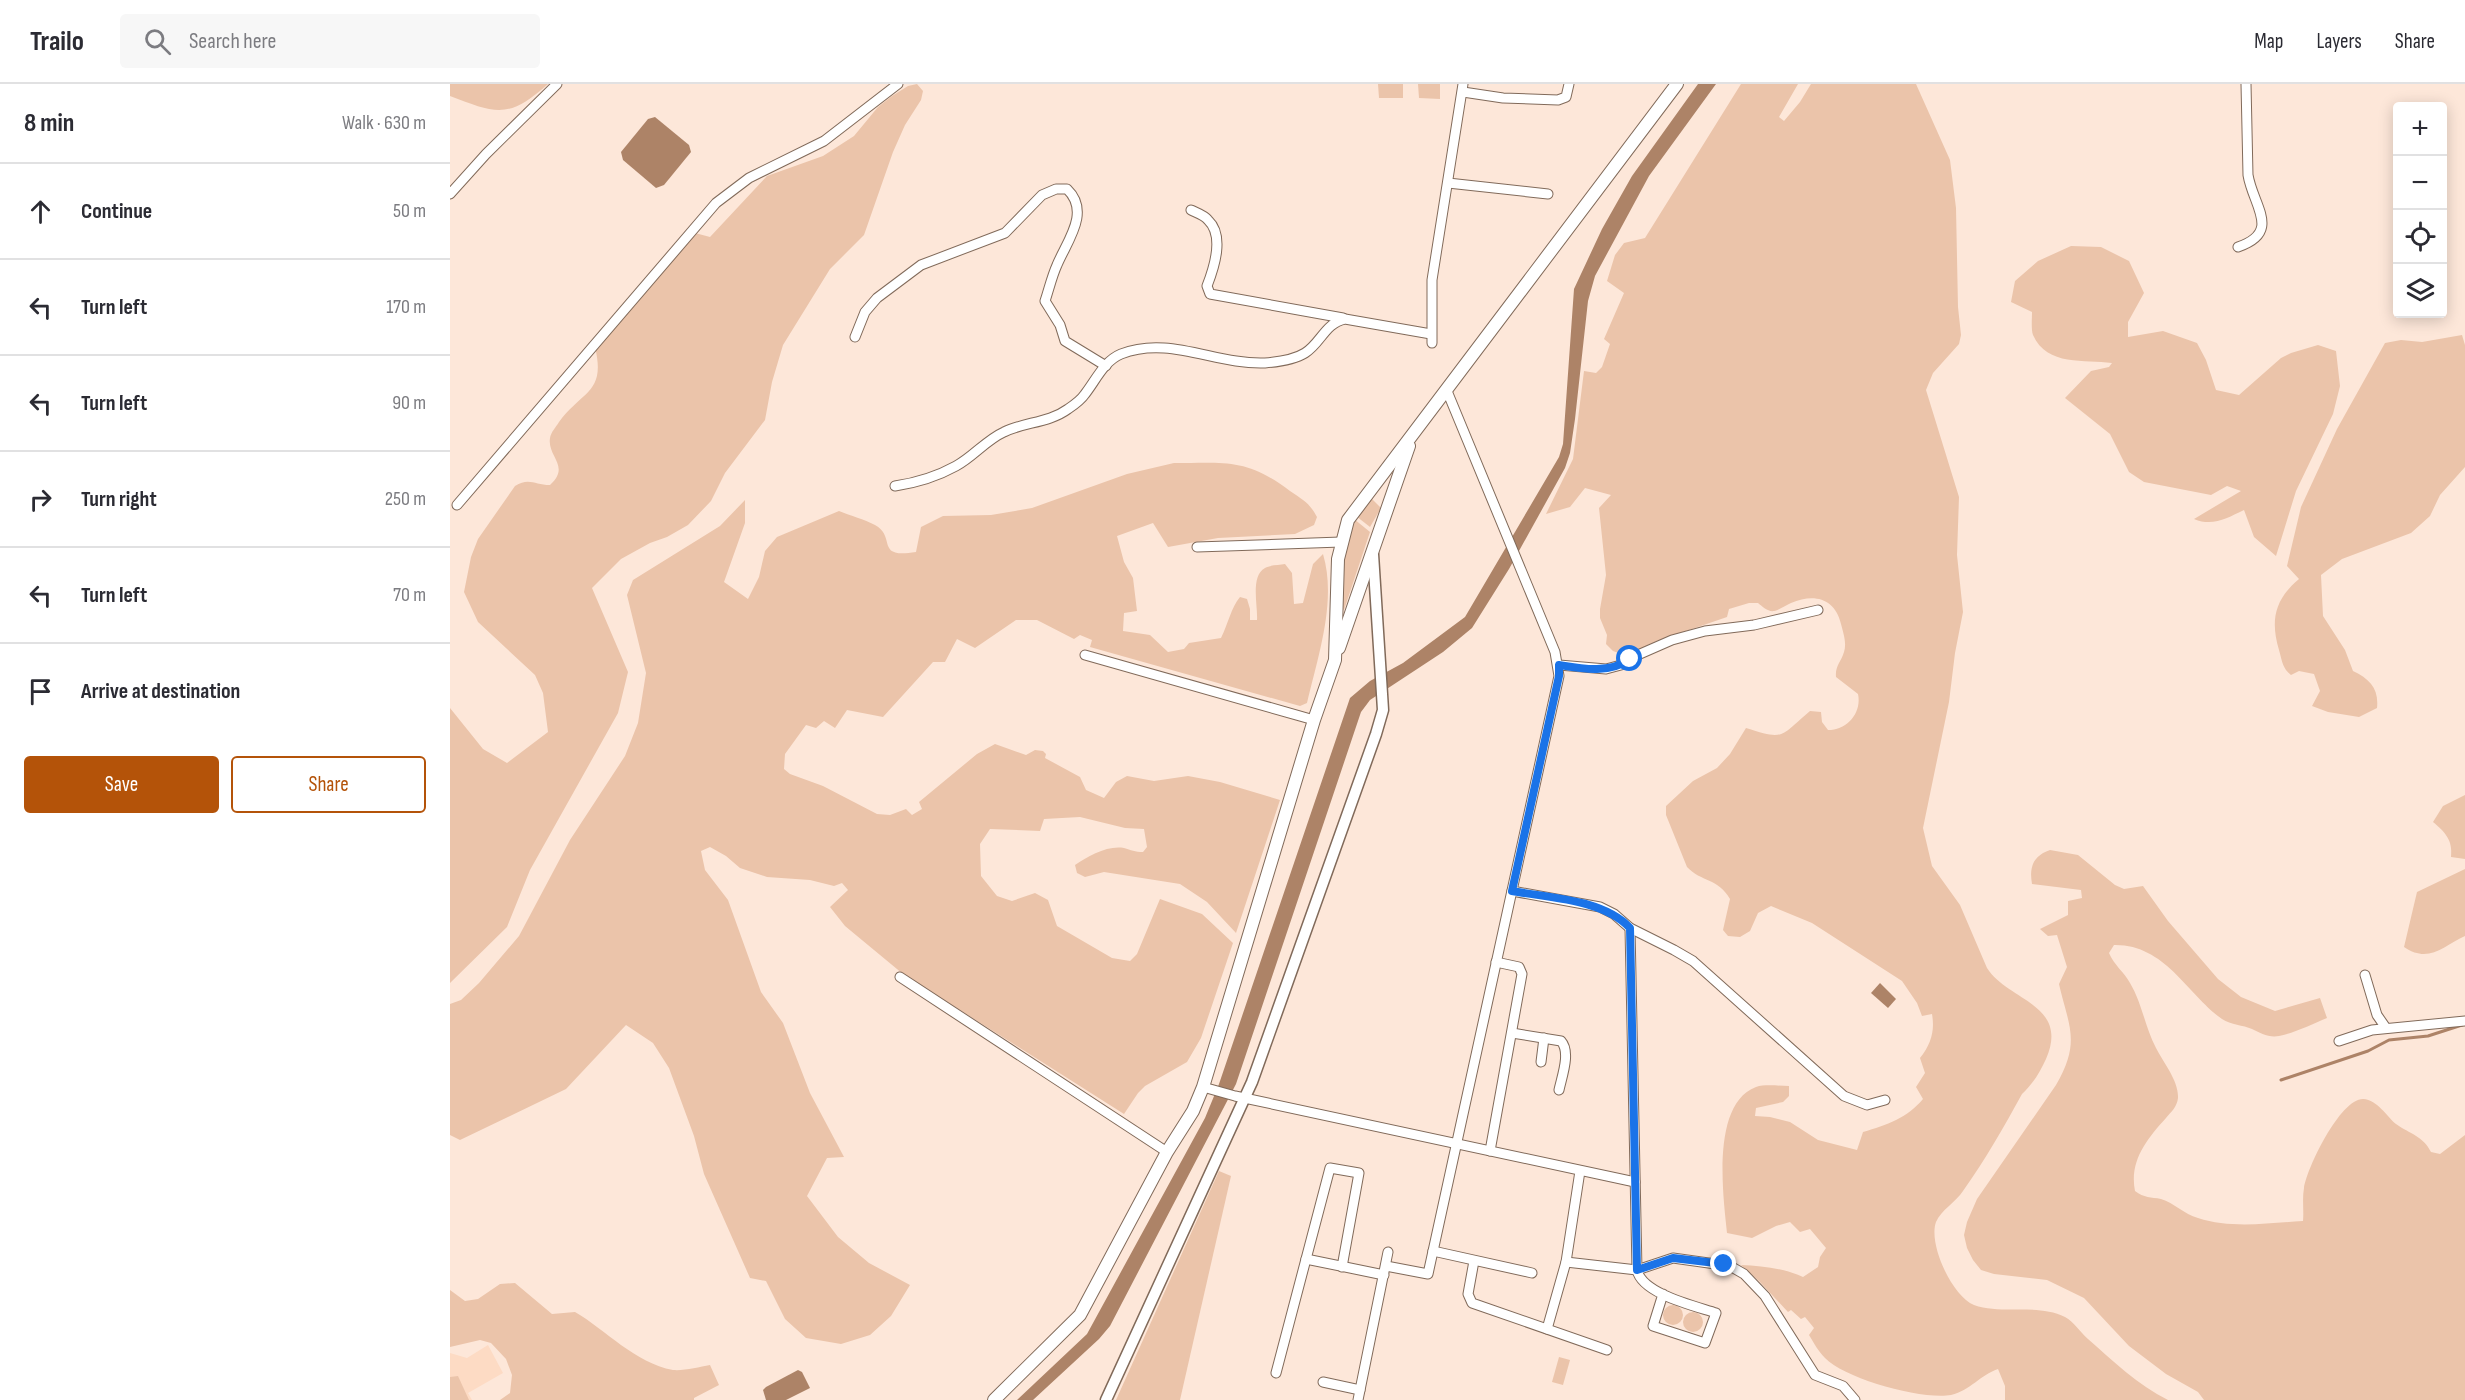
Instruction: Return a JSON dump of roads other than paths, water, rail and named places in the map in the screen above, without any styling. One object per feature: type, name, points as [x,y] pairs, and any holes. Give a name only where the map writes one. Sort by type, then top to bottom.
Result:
[{"type":"main road","points":[[1335,660],[1338,559],[1348,520],[1677,84]]},
{"type":"main road","points":[[994,1400],[1080,1315],[1167,1152],[1208,1088],[1314,720],[1413,436]]},
{"type":"street","points":[[450,194],[486,154],[557,84]]},
{"type":"street","points":[[457,505],[716,203],[749,178],[824,141],[898,84]]},
{"type":"street","points":[[1191,210],[1208,219],[1214,230],[1216,255],[1214,269],[1207,286],[1210,294],[1345,319],[1431,339],[1432,280],[1463,88],[1503,98],[1558,100],[1566,97],[1569,84]]},
{"type":"street","points":[[2238,247],[2257,239],[2262,231],[2262,220],[2250,188],[2248,175],[2246,84]]},
{"type":"street","points":[[1448,183],[1548,194]]},
{"type":"street","points":[[855,337],[865,312],[877,298],[915,269],[936,257],[1005,233],[1042,195],[1056,189],[1067,189],[1075,197],[1078,220],[1056,266],[1045,301],[1060,325],[1065,341],[1106,366]]},
{"type":"street","points":[[895,486],[908,484],[957,466],[987,441],[1005,431],[1065,411],[1084,396],[1113,358],[1122,354],[1149,346],[1172,348],[1242,362],[1279,361],[1306,353],[1335,321],[1345,319]]},
{"type":"street","points":[[1306,1260],[1342,1267],[1428,1274],[1559,676],[1559,665],[1447,391]]},
{"type":"street","points":[[1197,547],[1341,542]]},
{"type":"street","points":[[1106,1400],[1240,1097],[1376,734],[1383,710],[1373,551]]},
{"type":"street","points":[[1559,665],[1606,669],[1621,665],[1672,640],[1706,631],[1754,625],[1818,610]]},
{"type":"street","points":[[1085,655],[1314,720]]},
{"type":"street","points":[[1512,891],[1600,907],[1621,919],[1630,928],[1693,962],[1844,1096],[1868,1105],[1885,1100]]},
{"type":"street","points":[[1630,928],[1638,1277],[1646,1285],[1663,1294],[1716,1313],[1705,1343],[1653,1326],[1663,1294]]},
{"type":"street","points":[[1490,1151],[1522,974],[1519,967],[1496,962]]},
{"type":"street","points":[[2365,975],[2377,1015],[2386,1028]]},
{"type":"street","points":[[900,977],[1167,1152]]},
{"type":"street","points":[[2339,1041],[2372,1030],[2465,1021]]},
{"type":"street","points":[[1512,1033],[1561,1041],[1566,1048],[1559,1090]]},
{"type":"street","points":[[1541,1062],[1544,1038]]},
{"type":"street","points":[[1208,1088],[1240,1097],[1635,1182]]},
{"type":"street","points":[[1276,1373],[1330,1168],[1359,1173],[1342,1267]]},
{"type":"street","points":[[1547,1329],[1566,1262],[1580,1171]]},
{"type":"street","points":[[1433,1251],[1532,1273]]},
{"type":"street","points":[[1358,1400],[1388,1252]]},
{"type":"street","points":[[1566,1262],[1637,1270],[1673,1258],[1724,1264],[1743,1274],[1765,1296],[1815,1375],[1843,1386],[1855,1400]]},
{"type":"street","points":[[1474,1261],[1468,1294],[1472,1303],[1607,1350]]},
{"type":"street","points":[[1323,1382],[1360,1390]]},
{"type":"waterway","points":[[2281,1080],[2368,1051],[2389,1040],[2428,1036],[2462,1025]]}]
